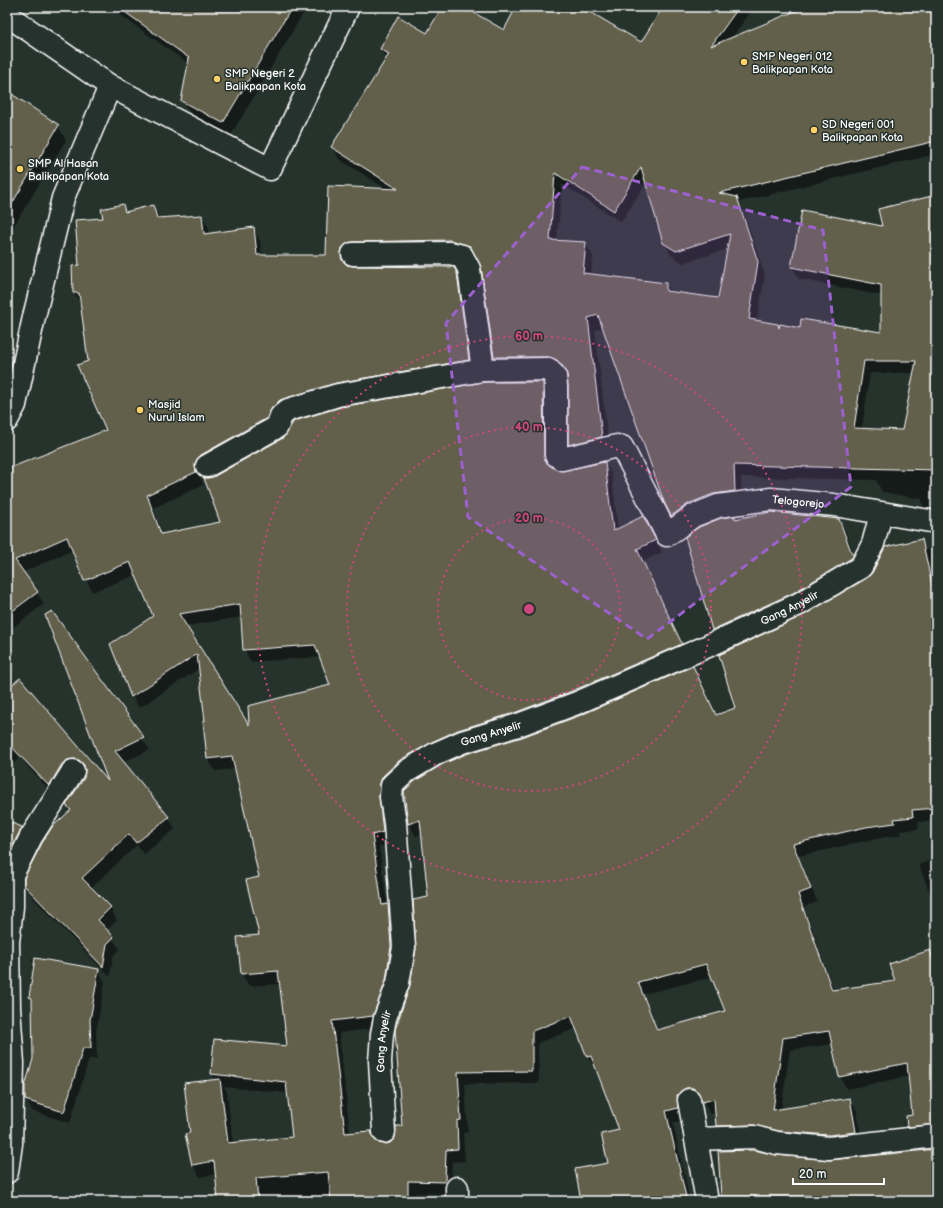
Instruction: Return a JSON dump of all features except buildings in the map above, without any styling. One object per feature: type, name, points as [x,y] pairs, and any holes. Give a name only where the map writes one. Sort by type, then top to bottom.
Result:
[{"type":"street","points":[[7,15],[110,86],[270,169],[348,7]]},
{"type":"street","points":[[7,420],[15,405],[34,317],[63,198],[110,86]]},
{"type":"street","points":[[207,466],[278,427],[281,416],[288,410],[338,395],[483,370],[468,269],[462,256],[450,253],[353,254]]},
{"type":"street","name":"Telogorejo","points":[[483,370],[548,369],[553,372],[556,387],[556,455],[562,459],[617,446],[622,447],[667,534],[693,516],[718,506],[771,499],[834,505],[936,522]]},
{"type":"street","name":"Gang Anyelir","points":[[384,1132],[380,1061],[382,1034],[385,1018],[398,983],[404,946],[391,797],[392,785],[407,771],[436,753],[462,742],[518,725],[577,703],[708,646],[799,604],[861,567],[873,544],[881,514]]},
{"type":"street","points":[[7,1172],[11,1144],[13,1063],[9,1008],[7,942],[12,907],[12,875],[31,838],[72,771]]},
{"type":"street","points":[[689,1100],[707,1201]]},
{"type":"street","points":[[696,1140],[754,1137],[777,1143],[829,1148],[936,1136]]},
{"type":"highlighted area","points":[[582,167],[823,230],[851,487],[647,639],[468,517],[446,323]]},
{"type":"place","name":"SMP Negeri 012 Balikpapan Kota","points":[[744,62]]},
{"type":"place","name":"SMP Negeri 2 Balikpapan Kota","points":[[217,79]]},
{"type":"place","name":"SD Negeri 001 Balikpapan Kota","points":[[814,130]]},
{"type":"place","name":"SMP Al Hasan Balikpapan Kota","points":[[20,169]]},
{"type":"place","name":"Masjid Nurul Islam","points":[[140,410]]}]
